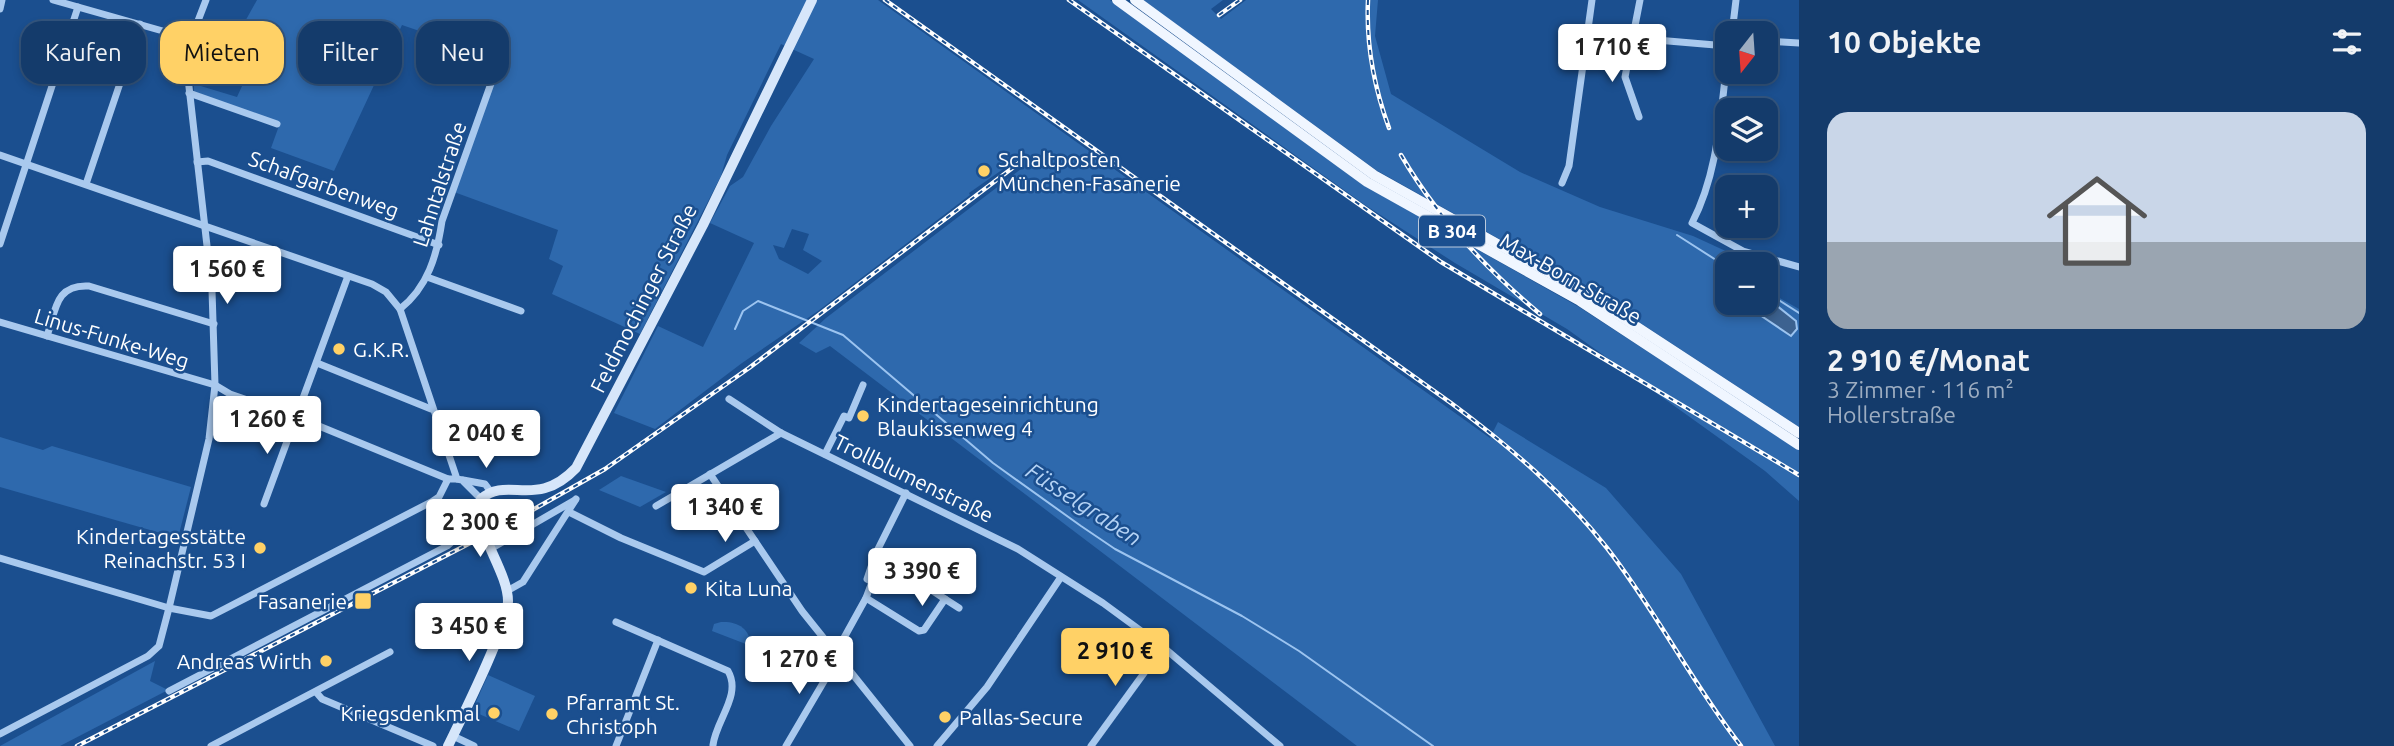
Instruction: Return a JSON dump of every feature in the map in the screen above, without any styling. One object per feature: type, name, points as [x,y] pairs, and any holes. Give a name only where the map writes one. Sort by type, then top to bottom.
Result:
[{"type":"main road","name":"Feldmochinger Straße","points":[[491,492],[539,492],[554,487],[576,468],[703,225],[813,0]]},
{"type":"main road","name":"Max-Born-Straße","points":[[1117,0],[1367,183],[1580,301],[1799,445]]},
{"type":"main road","name":"Max-Born-Straße","points":[[1135,0],[1374,175],[1585,293],[1799,433]]},
{"type":"main road","points":[[451,741],[505,619],[506,591],[479,518],[481,499],[491,492]]},
{"type":"street","points":[[0,9],[2,0]]},
{"type":"street","points":[[53,0],[129,21]]},
{"type":"street","points":[[198,21],[206,0]]},
{"type":"street","points":[[1562,183],[1569,166],[1576,125],[1592,0]]},
{"type":"street","points":[[1639,117],[1625,77],[1640,0]]},
{"type":"street","points":[[1733,21],[1736,0]]},
{"type":"street","points":[[0,244],[3,226],[78,7]]},
{"type":"street","points":[[1633,38],[1715,45]]},
{"type":"street","points":[[1778,42],[1799,43]]},
{"type":"street","points":[[86,184],[120,84]]},
{"type":"street","points":[[0,734],[148,656],[159,646],[209,439],[215,385],[214,324],[207,228],[189,84]]},
{"type":"street","name":"Lahntalstraße","points":[[400,309],[415,297],[439,245],[442,221],[491,84]]},
{"type":"street","points":[[1724,84],[1714,170],[1706,197],[1692,223],[1743,251],[1799,267]]},
{"type":"street","points":[[189,93],[277,124]]},
{"type":"street","points":[[0,155],[348,276],[386,292],[400,309],[431,409],[460,479],[481,499]]},
{"type":"street","name":"Schafgarbenweg","points":[[197,162],[208,161],[439,245]]},
{"type":"street","points":[[264,504],[348,276]]},
{"type":"street","points":[[426,277],[521,311]]},
{"type":"street","points":[[47,336],[59,299],[69,287],[76,285],[89,286],[214,324]]},
{"type":"street","name":"Linus-Funke-Weg","points":[[0,322],[215,385],[230,394],[297,417],[448,479]]},
{"type":"street","points":[[317,363],[431,409]]},
{"type":"street","points":[[825,454],[844,416],[849,418],[863,385]]},
{"type":"street","name":"Trollblumenstraße","points":[[729,399],[781,433],[1018,549],[1163,647],[1280,746]]},
{"type":"street","points":[[656,506],[781,433]]},
{"type":"street","points":[[710,474],[836,657],[910,746]]},
{"type":"street","points":[[0,558],[169,608],[211,616],[439,497],[448,479],[485,484],[491,492]]},
{"type":"street","points":[[786,746],[866,598],[878,566],[874,560],[906,493]]},
{"type":"street","points":[[492,548],[576,499],[523,582],[506,591]]},
{"type":"street","points":[[569,512],[621,538],[704,572],[755,541]]},
{"type":"street","points":[[169,691],[447,546],[479,518]]},
{"type":"street","points":[[937,746],[994,678],[1061,577]]},
{"type":"street","points":[[927,587],[959,608]]},
{"type":"street","points":[[866,598],[919,631],[924,630],[945,599]]},
{"type":"street","points":[[616,622],[728,670],[733,680],[713,745]]},
{"type":"street","points":[[616,746],[658,640]]},
{"type":"street","points":[[1091,746],[1163,647]]},
{"type":"street","points":[[211,746],[390,652]]},
{"type":"street","points":[[316,692],[322,699],[433,746]]},
{"type":"street","points":[[451,741],[474,746]]},
{"type":"shaded area","points":[[257,0],[878,0],[1490,438],[1498,422],[1606,488],[1681,574],[1775,746],[1357,746],[830,346],[816,353],[799,343],[826,318],[1021,169],[1016,160],[969,193],[970,195],[818,311],[742,363],[655,429],[614,413],[658,326],[703,347],[754,243],[710,223],[730,186],[743,177],[771,126],[814,59],[781,44],[727,155],[721,176],[640,334],[552,294],[563,266],[549,259],[558,230],[454,192],[492,84],[509,84],[509,21],[416,21],[416,30],[402,25],[402,21],[298,21],[298,84],[375,84],[334,171],[271,148],[280,123],[194,92],[194,84],[237,97],[243,84],[284,84],[284,21],[245,21]],"holes":[[[792,229],[809,234],[803,250],[822,261],[808,274],[779,259],[773,245],[784,248]]]},
{"type":"shaded area","points":[[1078,0],[1110,0],[1363,185],[1579,307],[1799,450],[1799,501],[1765,471],[1567,329],[1455,263],[1365,205]]},
{"type":"shaded area","points":[[1143,0],[1223,0],[1211,9],[1221,19],[1246,0],[1378,0],[1375,36],[1391,94],[1520,172],[1600,207],[1693,236],[1728,252],[1715,252],[1715,315],[1778,315],[1778,297],[1799,309],[1799,427],[1587,288],[1376,170]]},
{"type":"shaded area","points":[[1778,307],[1796,321],[1797,329],[1791,336],[1760,315],[1778,315]]},
{"type":"shaded area","points":[[0,437],[43,450],[52,446],[191,487],[178,538],[0,487]]},
{"type":"shaded area","points":[[621,476],[666,492],[640,507],[599,490]]},
{"type":"shaded area","points":[[721,622],[742,627],[751,646],[712,631],[714,624]]},
{"type":"shaded area","points":[[155,661],[150,681],[168,690],[60,746],[0,746]]},
{"type":"shaded area","points":[[488,675],[535,696],[519,731],[472,711]]},
{"type":"waterway","points":[[1677,235],[1715,259]]},
{"type":"waterway","points":[[1778,300],[1799,313]]},
{"type":"waterway","name":"Füsselgraben","points":[[735,329],[743,311],[758,301],[843,335],[993,463],[1081,526],[1115,549],[1242,616],[1299,651],[1433,746]]},
{"type":"railway","points":[[885,0],[1451,403],[1514,453],[1572,507],[1607,548],[1741,746]]},
{"type":"railway","points":[[1069,0],[1441,262],[1799,475]]},
{"type":"railway","points":[[1219,15],[1240,0]]},
{"type":"railway","points":[[1368,0],[1372,65],[1389,128]]},
{"type":"railway","points":[[1401,155],[1430,200],[1463,240],[1540,314]]},
{"type":"railway","points":[[77,746],[513,521],[605,469],[749,368],[1019,163]]},
{"type":"place","name":"Schaltposten München-Fasanerie","points":[[984,171]]},
{"type":"place","name":"G.K.R.","points":[[339,349]]},
{"type":"place","name":"Kindertageseinrichtung Blaukissenweg 4","points":[[863,416]]},
{"type":"place","name":"Kindertagesstätte Reinachstr. 53 I","points":[[260,548]]},
{"type":"place","name":"Kita Luna","points":[[691,588]]},
{"type":"place","name":"Fasanerie","points":[[363,601]]},
{"type":"place","name":"Andreas Wirth","points":[[326,661]]},
{"type":"place","name":"Kriegsdenkmal","points":[[494,713]]},
{"type":"place","name":"Pfarramt St. Christoph","points":[[552,714]]},
{"type":"place","name":"Pallas-Secure","points":[[945,717]]}]
